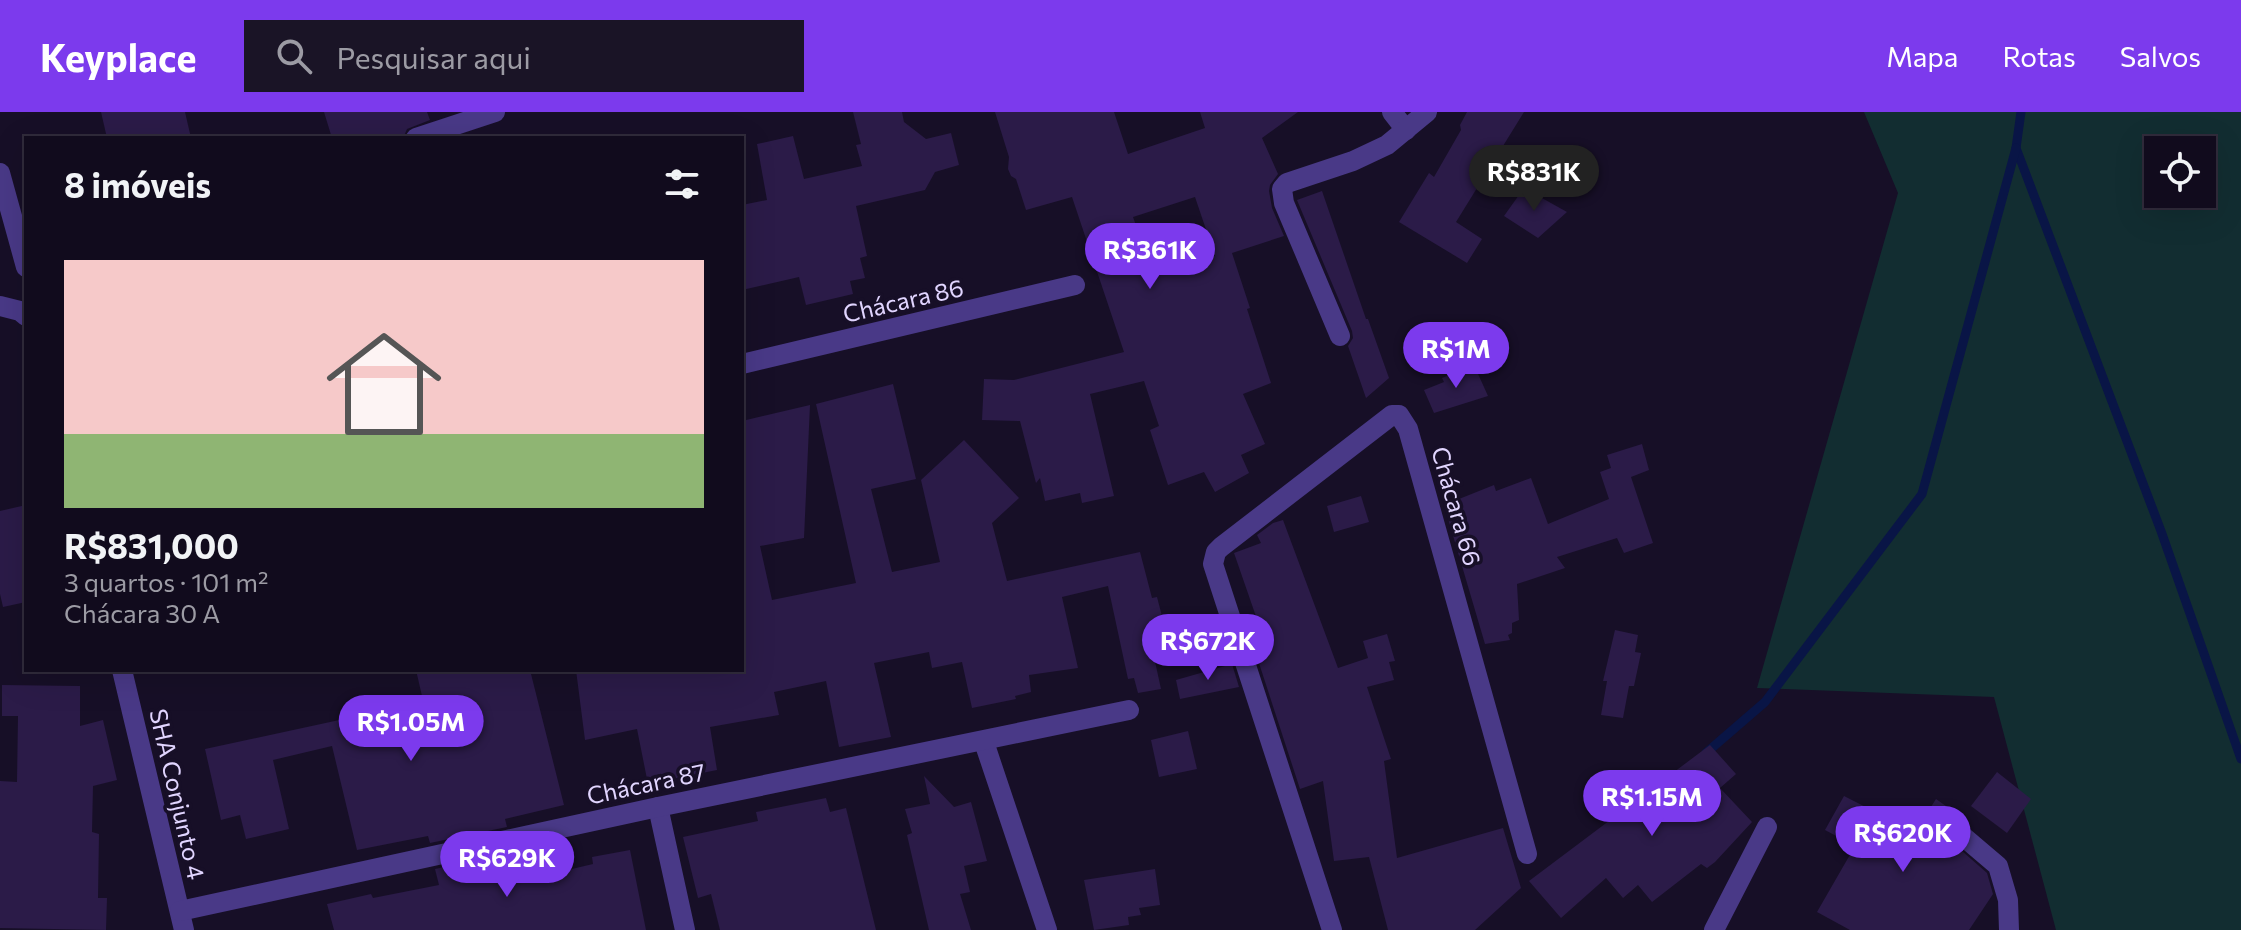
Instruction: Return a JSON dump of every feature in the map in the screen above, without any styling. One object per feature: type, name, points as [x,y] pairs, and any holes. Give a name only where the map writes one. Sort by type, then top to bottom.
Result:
[{"type":"street","points":[[422,136],[495,112]]},
{"type":"street","points":[[1392,112],[1406,130]]},
{"type":"street","points":[[1340,336],[1281,195],[1282,189],[1287,183],[1353,161],[1387,145],[1427,112]]},
{"type":"street","points":[[2,192],[24,261]]},
{"type":"street","name":"Chácara 86","points":[[744,364],[1075,285]]},
{"type":"street","points":[[0,306],[24,314]]},
{"type":"street","name":"Chácara 66","points":[[1332,930],[1214,557],[1221,547],[1386,418],[1399,415],[1408,429],[1527,854]]},
{"type":"street","name":"SHA Conjunto 4","points":[[122,672],[182,920]]},
{"type":"street","name":"Chácara 87","points":[[182,920],[658,807],[1129,710]]},
{"type":"street","points":[[984,742],[1047,930]]},
{"type":"street","points":[[658,807],[685,930]]},
{"type":"street","points":[[1714,930],[1767,827]]},
{"type":"street","points":[[1958,832],[1998,866],[2008,900],[2009,930]]},
{"type":"green space","points":[[1864,112],[2241,112],[2241,930],[2056,930],[1994,697],[1757,688],[1898,193]]},
{"type":"building","points":[[101,112],[185,112],[191,136],[107,136]]},
{"type":"building","points":[[324,112],[427,112],[430,120],[407,129],[404,136],[331,136]]},
{"type":"building","points":[[853,112],[902,112],[904,122],[926,139],[951,133],[959,165],[935,172],[925,190],[856,206],[867,256],[860,258],[865,278],[850,281],[853,294],[806,305],[799,277],[744,290],[744,205],[767,200],[757,144],[793,136],[804,179],[862,166],[856,145],[861,144]]},
{"type":"building","points":[[995,112],[1114,112],[1128,154],[1205,128],[1200,112],[1298,112],[1262,138],[1278,174],[1269,191],[1272,208],[1284,236],[1232,253],[1271,383],[1243,394],[1265,444],[1241,455],[1249,473],[1215,492],[1204,472],[1168,485],[1150,430],[1159,426],[1144,381],[1090,394],[1114,496],[1082,503],[1080,493],[1045,501],[1040,478],[1036,483],[1020,421],[982,420],[984,379],[1014,380],[1124,352],[1072,197],[1026,210],[1016,179],[1008,169],[1009,157]],"holes":[[[1195,197],[1215,256],[1153,273],[1133,217]]]},
{"type":"building","points":[[1467,112],[1524,112],[1456,222],[1482,239],[1467,263],[1399,222],[1429,173],[1434,177],[1461,130],[1460,125]]},
{"type":"building","points":[[1524,188],[1567,212],[1538,238],[1504,216]]},
{"type":"building","points":[[1322,191],[1389,378],[1366,398],[1348,346],[1353,338],[1352,331],[1297,200]]},
{"type":"building","points":[[1474,365],[1488,396],[1434,413],[1424,390],[1444,382],[1442,378]]},
{"type":"building","points":[[893,384],[916,479],[871,489],[892,572],[940,562],[921,480],[964,440],[1019,498],[992,523],[1007,581],[1140,552],[1152,598],[1157,597],[1174,662],[1151,643],[1161,689],[1138,693],[1134,678],[1128,679],[1108,586],[1062,597],[1078,668],[1029,675],[1031,692],[1015,696],[1016,699],[972,708],[962,662],[932,668],[929,652],[874,663],[891,737],[839,747],[826,681],[774,692],[779,715],[710,727],[717,770],[667,780],[664,776],[647,779],[637,729],[585,740],[576,672],[744,672],[744,421],[810,405],[804,538],[760,546],[772,600],[856,583],[816,404]]},
{"type":"building","points":[[1642,444],[1649,470],[1631,477],[1653,543],[1624,553],[1617,538],[1557,557],[1565,568],[1517,584],[1519,620],[1512,623],[1512,633],[1508,635],[1510,640],[1485,644],[1444,505],[1494,485],[1496,491],[1531,478],[1548,524],[1609,499],[1600,472],[1611,468],[1607,455]]},
{"type":"building","points":[[1361,496],[1369,522],[1334,532],[1327,506]]},
{"type":"building","points":[[24,505],[24,602],[3,607],[0,594],[0,511]]},
{"type":"building","points":[[1283,520],[1338,668],[1368,658],[1363,641],[1387,634],[1395,661],[1389,662],[1394,680],[1367,687],[1391,759],[1384,761],[1397,858],[1503,828],[1521,888],[1475,930],[1388,930],[1369,857],[1334,861],[1323,781],[1300,789],[1257,657],[1269,654],[1234,553],[1261,543],[1257,535]]},
{"type":"building","points":[[1615,630],[1638,635],[1635,652],[1641,653],[1634,686],[1629,686],[1623,718],[1601,715],[1607,681],[1603,681]]},
{"type":"building","points":[[1232,664],[1239,687],[1180,699],[1176,680]]},
{"type":"building","points":[[416,672],[531,672],[564,805],[505,819],[507,827],[430,843],[428,836],[357,850],[332,746],[273,760],[289,829],[246,839],[240,815],[221,820],[205,749],[367,714],[376,719],[425,709]]},
{"type":"building","points":[[2,685],[80,686],[80,726],[103,720],[117,780],[93,786],[92,832],[99,834],[98,898],[107,898],[106,930],[0,928],[0,781],[17,782],[18,716],[2,716]]},
{"type":"building","points":[[1188,731],[1197,769],[1159,777],[1151,740]]},
{"type":"building","points":[[1710,745],[1736,774],[1720,788],[1752,822],[1715,862],[1707,868],[1701,864],[1652,902],[1638,885],[1623,898],[1606,878],[1561,918],[1529,881]]},
{"type":"building","points":[[1997,772],[2031,799],[2007,833],[1971,806]]},
{"type":"building","points":[[924,776],[954,807],[971,802],[987,861],[964,866],[970,892],[960,894],[971,930],[929,930],[907,835],[912,833],[905,809],[930,804]]},
{"type":"building","points":[[1844,796],[1915,832],[1936,799],[1953,811],[1958,819],[1948,824],[1946,837],[1987,873],[1993,894],[1969,930],[1850,930],[1817,912],[1855,846],[1825,830]]},
{"type":"building","points":[[826,798],[830,812],[846,808],[876,930],[720,930],[711,894],[698,898],[683,837],[758,821],[756,812]]},
{"type":"building","points":[[630,850],[646,930],[334,930],[327,904],[371,894],[373,898],[439,885],[435,869],[512,852],[515,866],[540,863],[542,876],[593,864],[592,857]]},
{"type":"building","points":[[1155,869],[1160,905],[1139,908],[1141,915],[1128,917],[1129,925],[1094,930],[1084,880]]},
{"type":"waterway","points":[[2021,112],[2016,148],[2161,531],[2241,759]]},
{"type":"waterway","points":[[1706,753],[1765,702],[1922,494],[2016,148]]}]
